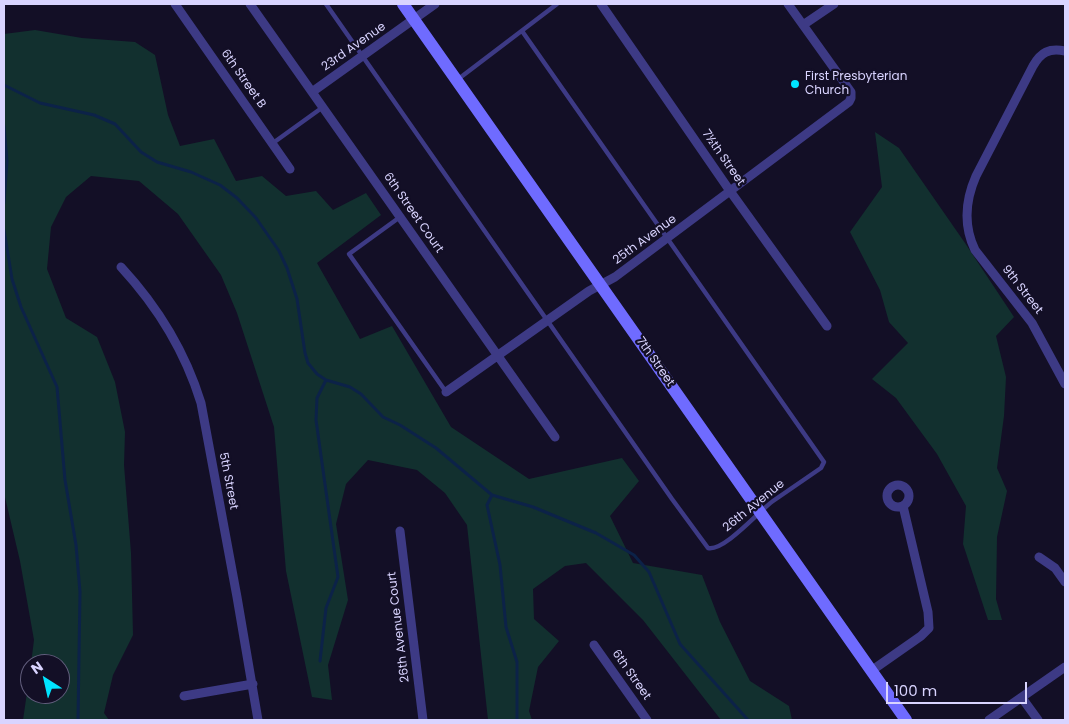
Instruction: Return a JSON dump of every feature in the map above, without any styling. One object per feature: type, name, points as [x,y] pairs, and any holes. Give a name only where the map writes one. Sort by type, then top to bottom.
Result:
[{"type":"main road","name":"7th Street","points":[[403,4],[906,720]]},
{"type":"street","name":"6th Street B","points":[[175,4],[290,169]]},
{"type":"street","name":"6th Street Court","points":[[250,4],[555,437]]},
{"type":"street","name":"23rd Avenue","points":[[312,92],[435,4]]},
{"type":"street","name":"7½th Street","points":[[601,4],[730,191],[827,326]]},
{"type":"street","points":[[788,4],[802,25],[834,4]]},
{"type":"street","name":"25th Avenue","points":[[446,392],[589,291],[615,277],[668,239],[843,107],[851,98],[851,92],[802,25]]},
{"type":"street","name":"9th Street","points":[[1062,50],[1048,51],[1042,54],[1033,66],[969,192],[966,220],[975,250],[1032,323],[1065,384]]},
{"type":"street","name":"5th Street","points":[[121,267],[154,306],[174,338],[193,377],[201,403],[258,720]]},
{"type":"street","points":[[871,671],[921,636],[929,628],[928,612],[903,506]]},
{"type":"street","name":"26th Avenue Court","points":[[400,531],[423,720]]},
{"type":"street","points":[[1039,557],[1055,568],[1065,582]]},
{"type":"street","name":"6th Street","points":[[594,645],[647,720]]},
{"type":"street","points":[[990,720],[1065,667]]},
{"type":"street","points":[[184,696],[253,684]]},
{"type":"street","points":[[1022,698],[1038,720]]},
{"type":"lane","points":[[326,4],[548,320]]},
{"type":"lane","points":[[456,80],[557,4]]},
{"type":"lane","points":[[522,31],[668,239]]},
{"type":"lane","points":[[273,142],[323,107]]},
{"type":"lane","points":[[400,216],[350,254],[446,392]]},
{"type":"lane","name":"26th Avenue","points":[[548,320],[705,543],[712,549],[718,547],[750,523],[771,503],[821,468],[824,462],[668,239]]},
{"type":"green space","points":[[35,30],[82,38],[135,42],[155,55],[168,115],[180,146],[214,139],[236,181],[262,176],[286,196],[316,191],[333,210],[366,193],[381,215],[317,263],[360,339],[392,326],[451,427],[529,479],[622,458],[639,481],[610,516],[633,563],[702,575],[720,622],[750,681],[789,706],[792,720],[721,720],[643,620],[586,563],[565,566],[533,589],[534,619],[559,641],[538,667],[529,711],[532,720],[488,720],[467,525],[445,493],[417,470],[368,460],[346,484],[336,524],[348,600],[328,665],[332,700],[312,697],[286,571],[274,427],[237,313],[221,275],[178,214],[139,181],[91,176],[66,197],[51,227],[47,269],[66,318],[97,337],[115,382],[125,432],[124,465],[131,553],[133,635],[113,675],[104,713],[109,720],[23,720],[25,704],[70,704],[70,654],[32,654],[34,640],[20,561],[4,493],[4,34]]},
{"type":"green space","points":[[875,132],[899,148],[1014,317],[996,336],[1006,377],[1004,416],[997,468],[1007,491],[997,537],[996,599],[1002,620],[988,620],[963,544],[966,506],[937,454],[896,398],[872,379],[908,343],[889,322],[880,290],[850,232],[882,187]]},
{"type":"waterway","points":[[4,85],[40,103],[94,115],[115,124],[141,152],[157,162],[191,172],[220,185],[237,198],[256,218],[279,251],[287,268],[297,299],[305,353],[308,363],[317,374],[326,380],[350,387],[361,394],[383,417],[400,425],[436,448],[492,495],[533,507],[596,533],[634,555],[649,572],[680,644],[748,720]]},
{"type":"waterway","points":[[4,126],[7,161],[4,203]]},
{"type":"waterway","points":[[4,230],[12,279],[21,307],[57,387],[65,480],[76,545],[80,592],[78,720]]},
{"type":"waterway","points":[[320,661],[326,608],[338,577],[316,420],[317,398],[326,380]]},
{"type":"waterway","points":[[492,495],[487,505],[500,565],[506,627],[517,662],[517,720]]},
{"type":"place","name":"First Presbyterian Church","points":[[795,84]]}]
